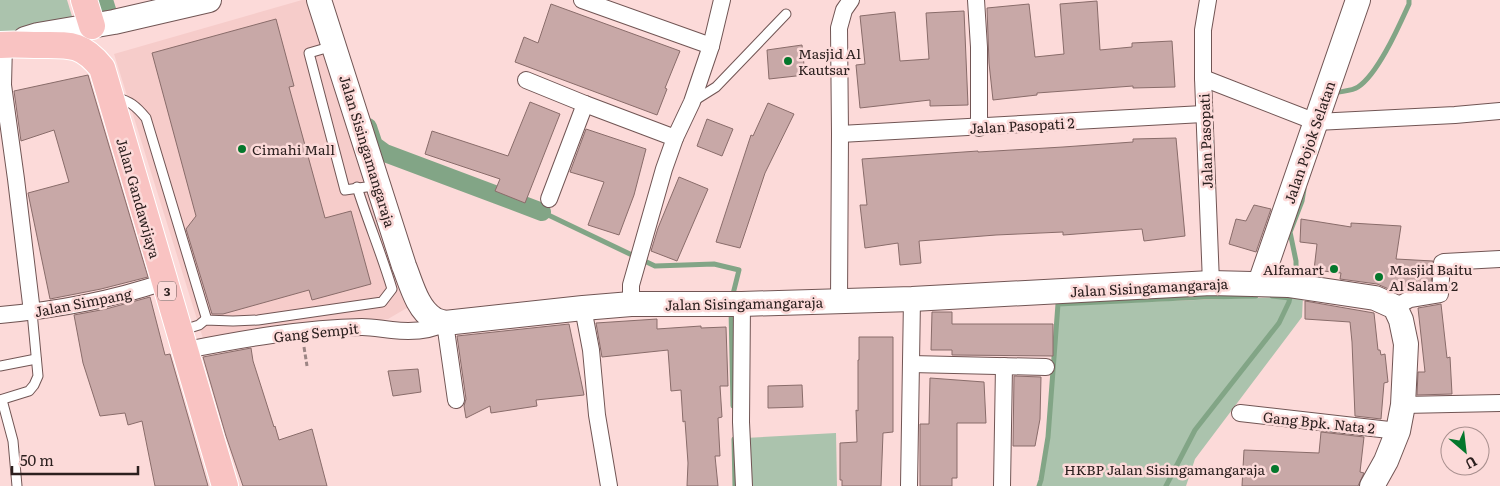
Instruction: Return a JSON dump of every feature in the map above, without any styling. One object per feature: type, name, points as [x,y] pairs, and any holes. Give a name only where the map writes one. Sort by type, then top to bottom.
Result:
[{"type":"main road","points":[[84,0],[92,26]]},
{"type":"main road","points":[[2,45],[38,35],[114,22],[184,3],[209,0]]},
{"type":"main road","name":"Jalan Sisingamangaraja","points":[[319,0],[334,45],[368,185],[421,305],[434,320],[445,323],[583,308],[631,294],[733,304],[912,299],[1211,283],[1288,285],[1375,298],[1395,307]]},
{"type":"main road","name":"Jalan Pojok Selatan","points":[[1260,283],[1358,0]]},
{"type":"main road","name":"Jalan Gandawijaya","points":[[2,45],[59,44],[72,46],[93,57],[102,68],[225,486]]},
{"type":"main road","points":[[1372,486],[1386,461],[1398,431],[1403,405],[1406,344],[1401,320],[1395,307]]},
{"type":"street","points":[[582,0],[711,46]]},
{"type":"street","points":[[631,294],[640,250],[675,138],[692,102],[711,46],[722,0]]},
{"type":"street","points":[[839,301],[839,28],[844,10],[851,0]]},
{"type":"street","points":[[976,0],[979,47],[979,128]]},
{"type":"street","name":"Jalan Pasopati","points":[[1208,0],[1203,30],[1203,114],[1211,283]]},
{"type":"street","points":[[2,45],[3,85],[32,312]]},
{"type":"street","points":[[1203,78],[1316,122],[1454,116],[1500,111]]},
{"type":"street","points":[[526,80],[675,138]]},
{"type":"street","points":[[550,198],[585,104]]},
{"type":"street","name":"Jalan Pasopati 2","points":[[840,134],[979,128],[1203,114]]},
{"type":"street","points":[[1395,307],[1410,298],[1439,295],[1442,263],[1444,262],[1500,259]]},
{"type":"street","name":"Jalan Simpang","points":[[0,315],[100,301],[164,282]]},
{"type":"street","points":[[909,486],[912,299]]},
{"type":"street","points":[[733,304],[744,486]]},
{"type":"street","points":[[583,308],[591,350],[597,415],[609,486]]},
{"type":"street","points":[[445,323],[456,400]]},
{"type":"street","name":"Gang Sempit","points":[[183,340],[363,327],[412,330],[430,328],[445,323]]},
{"type":"street","points":[[911,364],[1046,367]]},
{"type":"street","points":[[1002,486],[1004,366]]},
{"type":"street","points":[[1403,405],[1500,403]]},
{"type":"street","name":"Gang Bpk. Nata 2","points":[[1240,413],[1398,431]]},
{"type":"lane","points":[[692,102],[716,87],[786,14]]},
{"type":"lane","points":[[183,340],[205,320],[258,320],[382,302],[392,289],[368,221],[368,185],[345,190],[309,53],[334,45]]},
{"type":"lane","points":[[110,96],[126,100],[134,105],[146,118],[206,317],[205,320]]},
{"type":"lane","points":[[17,486],[13,441],[1,400],[29,391],[38,376],[32,312]]},
{"type":"lane","points":[[0,366],[36,359]]},
{"type":"shaded area","points":[[307,0],[385,243],[412,305],[388,319],[206,348],[114,54]]},
{"type":"green space","points":[[0,0],[67,0],[75,26],[0,35]]},
{"type":"green space","points":[[1303,296],[1302,317],[1195,459],[1186,486],[1039,486],[1048,437],[1058,305]]},
{"type":"green space","points":[[836,433],[837,486],[747,486],[745,438]]},
{"type":"building","points":[[1097,1],[1100,50],[1132,47],[1132,43],[1172,41],[1175,87],[1133,88],[1133,86],[1037,93],[1037,95],[993,100],[989,63],[987,8],[1029,4],[1035,57],[1064,54],[1060,4]]},
{"type":"building","points":[[551,4],[680,51],[665,88],[667,89],[657,115],[515,62],[524,37],[538,43]]},
{"type":"building","points":[[964,11],[968,105],[930,106],[930,100],[860,108],[856,65],[865,64],[860,16],[895,12],[900,61],[929,59],[926,13]]},
{"type":"building","name":"Cimahi Mall","points":[[276,19],[294,86],[289,87],[325,218],[351,211],[371,284],[312,300],[309,290],[223,314],[212,314],[186,229],[196,216],[152,53]]},
{"type":"building","points":[[802,45],[805,75],[769,79],[767,50]]},
{"type":"building","points":[[88,75],[148,277],[50,299],[28,193],[69,182],[54,130],[21,141],[14,91]]},
{"type":"building","points":[[530,102],[560,114],[525,203],[495,191],[500,179],[425,154],[432,131],[508,156]]},
{"type":"building","points":[[768,103],[794,114],[765,173],[740,248],[716,242],[751,135],[753,136]]},
{"type":"building","points":[[707,119],[733,129],[722,156],[697,146]]},
{"type":"building","points":[[586,129],[646,149],[634,195],[619,235],[588,225],[604,182],[570,172]]},
{"type":"building","points":[[1176,138],[1185,236],[1144,241],[1142,229],[1063,235],[1063,232],[996,235],[919,241],[921,263],[900,265],[898,243],[865,248],[860,205],[867,205],[862,159],[1133,142],[1133,139]]},
{"type":"building","points":[[679,177],[708,189],[677,261],[651,251],[658,228]]},
{"type":"building","points":[[1254,205],[1271,209],[1256,252],[1229,244],[1236,219],[1246,221]]},
{"type":"building","points":[[1301,219],[1351,227],[1351,223],[1401,226],[1396,259],[1433,261],[1431,285],[1403,291],[1391,290],[1377,284],[1340,279],[1341,273],[1314,270],[1317,244],[1300,242]]},
{"type":"building","points":[[150,297],[165,355],[170,354],[208,486],[155,486],[142,421],[128,425],[125,413],[100,416],[83,363],[74,315],[106,309]]},
{"type":"building","points":[[1305,301],[1374,313],[1378,350],[1380,350],[1381,355],[1385,354],[1388,382],[1384,383],[1381,419],[1355,416],[1350,322],[1305,319]]},
{"type":"building","points":[[1441,304],[1447,358],[1450,357],[1452,394],[1417,395],[1418,372],[1425,372],[1418,308]]},
{"type":"building","points":[[932,312],[952,312],[952,324],[1053,324],[1053,356],[952,355],[952,350],[931,350]]},
{"type":"building","points":[[657,319],[657,329],[701,326],[701,328],[726,327],[728,386],[720,386],[722,417],[718,418],[720,456],[715,456],[718,486],[687,486],[688,463],[681,390],[671,391],[668,350],[602,357],[596,323]]},
{"type":"building","points":[[569,324],[584,395],[536,400],[537,406],[491,413],[490,406],[466,418],[464,406],[466,399],[457,336]]},
{"type":"building","points":[[859,337],[893,337],[893,432],[883,433],[881,486],[842,486],[842,480],[840,480],[840,443],[857,442],[856,410],[858,411]]},
{"type":"building","points":[[251,348],[253,361],[279,440],[312,429],[327,486],[243,486],[203,357]]},
{"type":"building","points":[[418,369],[421,392],[393,396],[388,371]]},
{"type":"building","points":[[1014,376],[1041,377],[1040,419],[1035,446],[1013,446]]},
{"type":"building","points":[[930,378],[984,382],[986,423],[957,423],[957,478],[952,478],[952,486],[920,486],[920,424],[929,424]]},
{"type":"building","points":[[802,385],[803,407],[768,408],[768,386]]},
{"type":"building","points":[[1321,432],[1364,437],[1360,472],[1364,473],[1358,486],[1242,486],[1244,450],[1319,453]]},
{"type":"waterway","points":[[104,0],[108,13]]},
{"type":"waterway","points":[[1335,96],[1335,93],[1358,87],[1373,72],[1394,37],[1409,4],[1409,0]]},
{"type":"waterway","points":[[368,127],[374,145],[385,153],[542,212]]},
{"type":"waterway","points":[[1296,266],[1290,232],[1302,201],[1304,189]]},
{"type":"waterway","points":[[542,212],[655,266],[714,264],[739,270],[732,298]]},
{"type":"waterway","points":[[1039,486],[1048,437],[1058,304],[1256,296]]},
{"type":"waterway","points":[[1272,296],[1290,298]]},
{"type":"waterway","points":[[1166,486],[1195,430],[1279,323],[1290,297]]},
{"type":"waterway","points":[[731,309],[733,406]]},
{"type":"waterway","points":[[734,439],[735,486]]},
{"type":"place","name":"Masjid Al Kautsar","points":[[788,61]]},
{"type":"place","name":"Cimahi Mall","points":[[242,149]]},
{"type":"place","name":"Alfamart","points":[[1334,269]]},
{"type":"place","name":"Masjid Baitu Al Salam 2","points":[[1379,277]]},
{"type":"place","name":"HKBP Jalan Sisingamangaraja","points":[[1275,469]]}]
